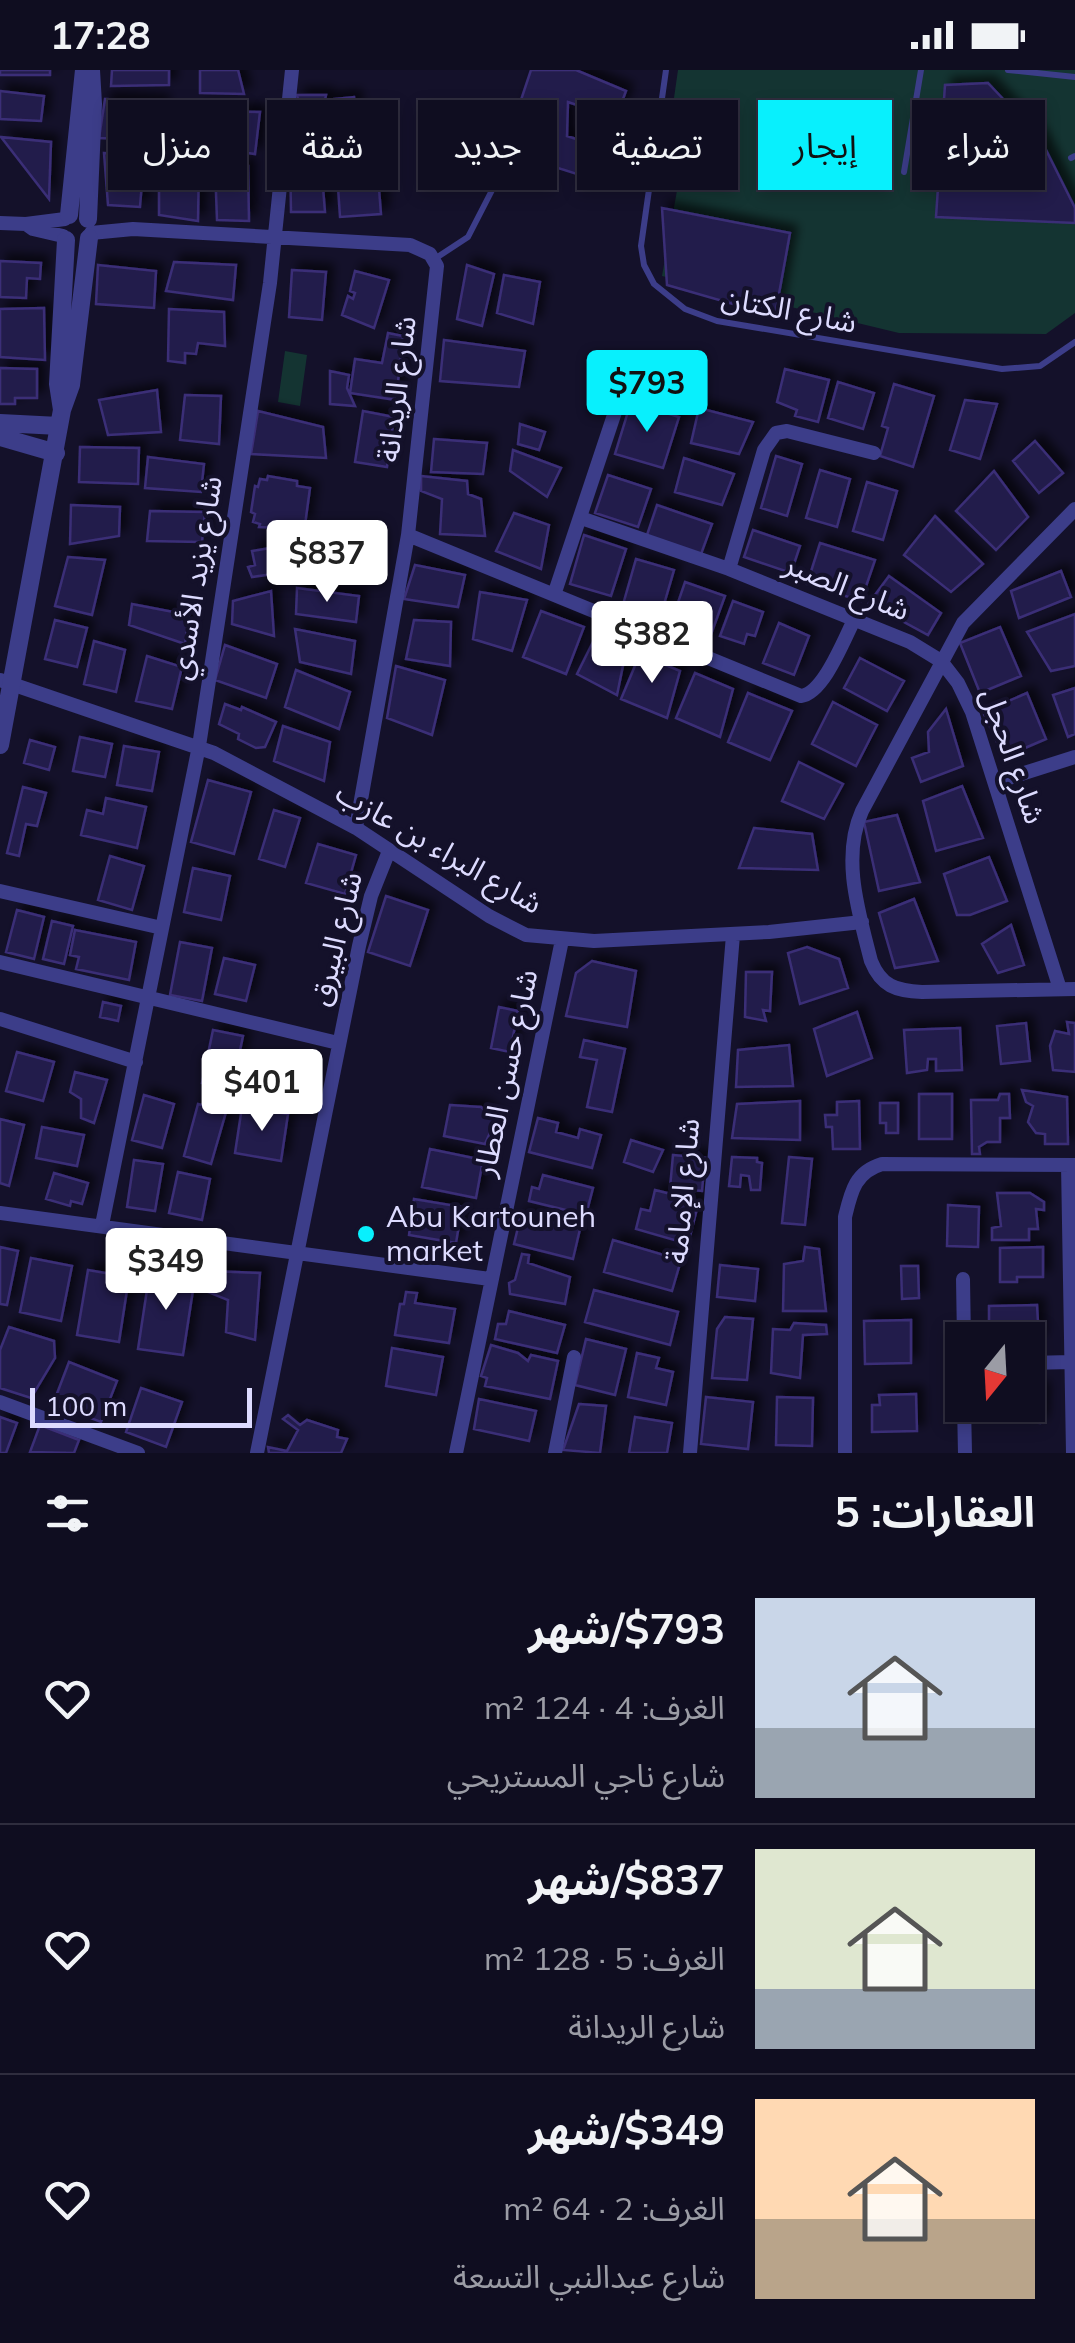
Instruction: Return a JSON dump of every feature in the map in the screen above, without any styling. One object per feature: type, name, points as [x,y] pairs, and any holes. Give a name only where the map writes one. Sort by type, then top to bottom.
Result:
[{"type":"street","points":[[0,745],[6,682],[60,418],[72,385],[80,90],[88,70]]},
{"type":"street","name":"شارع يزيد الأسدي","points":[[102,1225],[198,746],[275,239],[292,70]]},
{"type":"street","points":[[0,223],[410,245],[422,248],[434,259]]},
{"type":"street","name":"شارع الريدانة","points":[[356,828],[408,535],[438,273],[434,259]]},
{"type":"street","points":[[555,592],[623,388]]},
{"type":"street","points":[[0,422],[60,418]]},
{"type":"street","points":[[728,568],[759,464],[776,433],[787,431],[874,453]]},
{"type":"street","points":[[0,436],[56,452]]},
{"type":"street","points":[[1067,989],[895,989],[877,976],[862,922],[851,854],[853,833],[956,633],[980,602],[1074,512]]},
{"type":"street","name":"شارع الصبر","points":[[581,518],[728,568],[886,630],[942,661]]},
{"type":"street","points":[[408,535],[555,592],[800,696],[810,694],[820,684],[855,618]]},
{"type":"street","name":"شارع الحجل","points":[[942,661],[965,695],[1067,989]]},
{"type":"street","name":"شارع البراء بن عازب","points":[[6,682],[198,746],[356,828],[510,928],[562,940],[733,935],[862,922]]},
{"type":"street","points":[[996,782],[1075,757]]},
{"type":"street","name":"شارع البيرق","points":[[257,1453],[338,1043],[371,896],[388,851]]},
{"type":"street","points":[[0,892],[162,928]]},
{"type":"street","name":"شارع الإمامة","points":[[690,1453],[733,935]]},
{"type":"street","name":"شارع حسن العطار","points":[[456,1453],[562,940]]},
{"type":"street","points":[[0,962],[338,1043]]},
{"type":"street","points":[[0,1019],[136,1062]]},
{"type":"street","points":[[845,1453],[845,1217],[861,1174],[882,1164],[1072,1165],[1072,1453]]},
{"type":"street","points":[[0,1213],[490,1279]]},
{"type":"street","points":[[963,1279],[964,1322]]},
{"type":"street","points":[[556,1453],[574,1357]]},
{"type":"street","points":[[1045,1362],[1071,1362]]},
{"type":"street","points":[[0,1402],[138,1453]]},
{"type":"street","points":[[964,1422],[964,1453]]},
{"type":"lane","name":"شارع الكتان","points":[[666,70],[640,246],[654,284],[685,308],[746,329],[1002,369],[1040,366],[1075,342]]},
{"type":"lane","points":[[904,172],[921,70]]},
{"type":"lane","points":[[1008,70],[1075,77]]},
{"type":"lane","points":[[434,259],[468,237],[492,190]]},
{"type":"green space","points":[[678,70],[1075,70],[1075,313],[1046,334],[899,333],[662,276],[677,190],[738,190],[738,100],[674,100]]},
{"type":"green space","points":[[285,351],[307,355],[300,406],[278,402]]},
{"type":"building","points":[[0,70],[50,70],[50,75],[0,75]]},
{"type":"building","points":[[112,70],[169,70],[169,85],[111,86]]},
{"type":"building","points":[[200,70],[238,70],[244,94],[200,93]]},
{"type":"building","points":[[531,70],[576,70],[626,91],[623,100],[577,100],[577,105],[568,102],[567,136],[577,139],[577,174],[557,168],[557,100],[521,100]]},
{"type":"building","points":[[988,83],[1004,100],[944,100],[945,85]]},
{"type":"building","points":[[0,91],[44,96],[41,121],[0,119]]},
{"type":"building","points":[[297,95],[326,95],[325,100],[298,100]]},
{"type":"building","points":[[105,99],[124,100],[108,100],[108,138],[99,138]]},
{"type":"building","points":[[247,112],[260,112],[255,154],[247,153]]},
{"type":"building","points":[[1,137],[51,142],[49,199]]},
{"type":"building","points":[[1045,148],[1075,208],[1075,223],[936,217],[938,190],[1045,190]]},
{"type":"building","points":[[104,153],[108,153],[108,190],[141,190],[140,207],[108,205]]},
{"type":"building","points":[[248,166],[249,221],[217,220],[216,190],[247,190]]},
{"type":"building","points":[[159,190],[199,190],[198,221],[159,215]]},
{"type":"building","points":[[291,190],[323,190],[325,212],[291,212]]},
{"type":"building","points":[[338,190],[379,190],[381,214],[340,217]]},
{"type":"building","points":[[662,208],[790,233],[775,316],[667,285]]},
{"type":"building","points":[[0,261],[41,263],[40,279],[27,278],[26,298],[0,297]]},
{"type":"building","points":[[174,262],[236,265],[233,300],[166,291]]},
{"type":"building","points":[[98,265],[156,271],[154,308],[96,304]]},
{"type":"building","points":[[467,265],[494,274],[482,326],[457,319]]},
{"type":"building","points":[[292,270],[326,272],[322,320],[289,317]]},
{"type":"building","points":[[355,271],[389,280],[374,328],[342,315],[348,296],[353,299],[355,293],[350,291]]},
{"type":"building","points":[[504,275],[540,282],[533,324],[497,313]]},
{"type":"building","points":[[44,308],[45,360],[0,357],[0,309]]},
{"type":"building","points":[[169,309],[224,312],[225,346],[198,343],[196,354],[185,353],[185,363],[168,361]]},
{"type":"building","points":[[388,333],[403,336],[396,400],[350,393],[355,359],[382,363]]},
{"type":"building","points":[[444,340],[525,351],[519,387],[440,381]]},
{"type":"building","points":[[0,368],[37,369],[37,398],[15,398],[15,404],[0,404]]},
{"type":"building","points":[[785,369],[829,380],[818,422],[795,416],[797,410],[777,402]]},
{"type":"building","points":[[330,371],[349,375],[347,388],[355,406],[330,404]]},
{"type":"building","points":[[838,382],[874,393],[863,429],[828,418]]},
{"type":"building","points":[[894,384],[934,396],[913,467],[880,456],[888,428],[882,426]]},
{"type":"building","points":[[157,390],[161,432],[108,435],[99,400]]},
{"type":"building","points":[[185,395],[221,396],[219,444],[180,440]]},
{"type":"building","points":[[965,400],[997,404],[980,459],[950,450]]},
{"type":"building","points":[[631,402],[679,417],[663,468],[615,454]]},
{"type":"building","points":[[699,408],[753,422],[739,454],[691,443]]},
{"type":"building","points":[[258,411],[323,427],[326,458],[251,454]]},
{"type":"building","points":[[363,411],[394,417],[387,467],[355,462]]},
{"type":"building","points":[[520,424],[545,432],[539,450],[518,444]]},
{"type":"building","points":[[434,439],[487,443],[483,474],[431,472]]},
{"type":"building","points":[[1035,441],[1063,473],[1039,493],[1013,461]]},
{"type":"building","points":[[80,447],[139,448],[138,484],[79,482]]},
{"type":"building","points":[[513,450],[561,468],[547,497],[510,471]]},
{"type":"building","points":[[776,456],[802,464],[787,516],[761,508]]},
{"type":"building","points":[[148,457],[204,464],[201,492],[145,488]]},
{"type":"building","points":[[684,458],[734,474],[722,505],[675,492]]},
{"type":"building","points":[[820,470],[850,479],[837,527],[806,518]]},
{"type":"building","points":[[994,471],[1028,517],[996,550],[956,511]]},
{"type":"building","points":[[608,475],[651,489],[638,527],[595,513]]},
{"type":"building","points":[[268,476],[297,481],[297,486],[310,488],[305,525],[279,523],[278,528],[259,527],[253,522],[255,486]]},
{"type":"building","points":[[421,476],[467,481],[468,494],[481,499],[485,536],[440,534],[442,499],[421,491]]},
{"type":"building","points":[[867,482],[897,491],[883,540],[853,531]]},
{"type":"building","points":[[71,505],[120,507],[119,536],[70,544]]},
{"type":"building","points":[[657,505],[712,524],[700,557],[646,538]]},
{"type":"building","points":[[150,511],[205,512],[202,542],[147,541]]},
{"type":"building","points":[[514,513],[549,525],[541,569],[496,551]]},
{"type":"building","points":[[935,516],[983,564],[951,592],[904,555]]},
{"type":"building","points":[[753,530],[800,546],[791,573],[744,557]]},
{"type":"building","points":[[584,535],[626,549],[611,596],[570,584]]},
{"type":"building","points":[[327,540],[376,548],[370,581],[327,576]]},
{"type":"building","points":[[820,543],[875,560],[861,601],[807,584]]},
{"type":"building","points":[[295,544],[301,570],[252,577],[248,567],[255,565],[252,551]]},
{"type":"building","points":[[68,557],[105,560],[92,615],[55,606]]},
{"type":"building","points":[[636,559],[674,570],[660,618],[622,608]]},
{"type":"building","points":[[415,565],[465,575],[458,607],[404,599]]},
{"type":"building","points":[[1061,571],[1071,597],[1019,618],[1011,591]]},
{"type":"building","points":[[889,576],[941,613],[928,635],[869,603]]},
{"type":"building","points":[[685,582],[725,596],[709,640],[670,626]]},
{"type":"building","points":[[297,588],[359,596],[356,622],[296,614]]},
{"type":"building","points":[[271,591],[274,636],[232,624],[233,601]]},
{"type":"building","points":[[480,592],[527,600],[512,651],[473,639]]},
{"type":"building","points":[[733,601],[763,612],[755,636],[747,634],[744,644],[720,636]]},
{"type":"building","points":[[132,604],[189,615],[185,644],[129,625]]},
{"type":"building","points":[[541,611],[584,627],[566,674],[523,657]]},
{"type":"building","points":[[1075,614],[1075,666],[1051,671],[1027,632]]},
{"type":"building","points":[[55,620],[87,628],[77,667],[45,659]]},
{"type":"building","points":[[414,620],[451,622],[450,666],[406,659]]},
{"type":"building","points":[[779,623],[809,636],[794,675],[763,663]]},
{"type":"building","points":[[1000,627],[1021,676],[980,693],[960,643]]},
{"type":"building","points":[[295,629],[355,641],[351,674],[300,662]]},
{"type":"building","points":[[596,636],[626,651],[617,695],[577,674]]},
{"type":"building","points":[[94,641],[125,650],[116,692],[84,684]]},
{"type":"building","points":[[225,645],[277,664],[266,698],[215,680]]},
{"type":"building","points":[[640,654],[680,671],[667,718],[621,699]]},
{"type":"building","points":[[147,656],[182,667],[172,709],[136,701]]},
{"type":"building","points":[[860,658],[904,681],[887,711],[844,688]]},
{"type":"building","points":[[396,666],[445,680],[432,735],[387,718]]},
{"type":"building","points":[[296,670],[350,692],[339,729],[285,707]]},
{"type":"building","points":[[695,673],[733,689],[720,737],[676,718]]},
{"type":"building","points":[[1075,688],[1075,734],[1068,737],[1053,695]]},
{"type":"building","points":[[748,693],[792,711],[770,760],[728,742]]},
{"type":"building","points":[[1027,693],[1046,739],[1004,757],[983,712]]},
{"type":"building","points":[[833,702],[877,725],[856,766],[812,744]]},
{"type":"building","points":[[225,704],[276,722],[265,747],[256,748],[238,739],[239,734],[219,724]]},
{"type":"building","points":[[946,709],[963,766],[921,782],[912,758],[929,752],[928,732]]},
{"type":"building","points":[[283,726],[330,742],[324,781],[274,761]]},
{"type":"building","points":[[80,737],[112,744],[105,777],[73,771]]},
{"type":"building","points":[[30,740],[55,747],[49,770],[24,763]]},
{"type":"building","points":[[124,746],[159,752],[152,791],[117,785]]},
{"type":"building","points":[[799,762],[843,784],[824,819],[782,801]]},
{"type":"building","points":[[208,780],[251,792],[234,854],[191,842]]},
{"type":"building","points":[[962,786],[983,838],[936,851],[923,801]]},
{"type":"building","points":[[23,787],[46,793],[37,826],[26,824],[19,856],[7,853]]},
{"type":"building","points":[[106,798],[146,807],[137,848],[81,835],[87,810],[103,814]]},
{"type":"building","points":[[274,810],[300,818],[285,867],[259,859]]},
{"type":"building","points":[[897,815],[920,882],[879,891],[864,822]]},
{"type":"building","points":[[754,828],[812,834],[818,870],[739,868]]},
{"type":"building","points":[[318,844],[356,855],[345,894],[306,883]]},
{"type":"building","points":[[110,856],[144,866],[132,910],[98,900]]},
{"type":"building","points":[[989,857],[1007,901],[970,915],[957,915],[944,874]]},
{"type":"building","points":[[193,868],[230,876],[221,920],[184,912]]},
{"type":"building","points":[[386,896],[428,910],[410,966],[368,952]]},
{"type":"building","points":[[914,899],[938,961],[895,968],[879,913]]},
{"type":"building","points":[[17,910],[44,917],[34,959],[6,952]]},
{"type":"building","points":[[52,921],[73,926],[64,964],[43,959]]},
{"type":"building","points":[[1011,925],[1024,965],[998,973],[982,944]]},
{"type":"building","points":[[75,930],[136,942],[129,980],[76,969],[79,957],[70,955]]},
{"type":"building","points":[[180,942],[212,948],[202,1001],[170,995]]},
{"type":"building","points":[[807,947],[839,959],[848,988],[800,1004],[788,953]]},
{"type":"building","points":[[224,958],[255,965],[246,1001],[215,994]]},
{"type":"building","points":[[592,961],[636,971],[627,1027],[566,1016],[576,973]]},
{"type":"building","points":[[746,972],[772,972],[770,1011],[763,1010],[766,1021],[745,1017]]},
{"type":"building","points":[[103,1002],[121,1006],[118,1021],[100,1017]]},
{"type":"building","points":[[499,1007],[518,1011],[510,1052],[491,1048]]},
{"type":"building","points":[[857,1012],[872,1058],[827,1076],[814,1029]]},
{"type":"building","points":[[1067,1022],[1075,1023],[1075,1072],[1053,1070],[1050,1046],[1055,1031],[1069,1034]]},
{"type":"building","points":[[1026,1023],[1030,1061],[1001,1064],[997,1026]]},
{"type":"building","points":[[960,1028],[962,1070],[936,1071],[936,1059],[928,1059],[927,1070],[907,1073],[904,1030]]},
{"type":"building","points":[[213,1030],[243,1036],[232,1089],[202,1083]]},
{"type":"building","points":[[584,1040],[625,1049],[612,1112],[587,1107],[597,1060],[580,1057]]},
{"type":"building","points":[[789,1045],[793,1086],[736,1087],[738,1050]]},
{"type":"building","points":[[17,1052],[54,1062],[43,1101],[6,1091]]},
{"type":"building","points":[[75,1072],[107,1080],[94,1123],[81,1118],[81,1099],[70,1092]]},
{"type":"building","points":[[1022,1090],[1067,1097],[1068,1144],[1045,1144],[1045,1134],[1036,1133],[1028,1122],[1033,1106],[1026,1102]]},
{"type":"building","points":[[919,1094],[952,1094],[952,1139],[919,1139]]},
{"type":"building","points":[[1000,1094],[1009,1094],[1010,1118],[1000,1118],[1000,1142],[987,1142],[979,1147],[980,1154],[972,1154],[971,1100],[998,1100]]},
{"type":"building","points":[[144,1095],[174,1104],[162,1148],[132,1140]]},
{"type":"building","points":[[800,1101],[800,1140],[732,1138],[737,1104]]},
{"type":"building","points":[[859,1101],[860,1149],[833,1149],[832,1127],[826,1127],[825,1115],[837,1115],[837,1102]]},
{"type":"building","points":[[880,1103],[898,1103],[898,1133],[886,1133],[886,1123],[880,1123]]},
{"type":"building","points":[[198,1104],[226,1112],[211,1164],[184,1156]]},
{"type":"building","points":[[450,1105],[481,1107],[496,1119],[485,1144],[444,1136]]},
{"type":"building","points":[[242,1107],[288,1114],[281,1161],[235,1153]]},
{"type":"building","points":[[538,1118],[558,1123],[556,1132],[578,1138],[580,1129],[601,1135],[592,1168],[529,1152]]},
{"type":"building","points":[[0,1119],[24,1125],[9,1186],[0,1183]]},
{"type":"building","points":[[42,1127],[84,1135],[77,1166],[36,1158]]},
{"type":"building","points":[[631,1140],[663,1150],[653,1172],[624,1162]]},
{"type":"building","points":[[430,1149],[483,1160],[476,1198],[422,1187]]},
{"type":"building","points":[[673,1155],[705,1158],[702,1191],[670,1188]]},
{"type":"building","points":[[732,1157],[757,1158],[762,1163],[760,1190],[751,1190],[749,1176],[741,1175],[740,1187],[729,1186]]},
{"type":"building","points":[[789,1157],[812,1159],[805,1225],[782,1223]]},
{"type":"building","points":[[134,1160],[163,1164],[155,1211],[127,1207]]},
{"type":"building","points":[[178,1172],[210,1179],[202,1220],[169,1213]]},
{"type":"building","points":[[54,1173],[88,1183],[82,1204],[71,1201],[70,1206],[46,1199]]},
{"type":"building","points":[[543,1175],[593,1188],[586,1215],[529,1201],[532,1187],[539,1189]]},
{"type":"building","points":[[655,1190],[699,1201],[688,1244],[636,1229],[641,1209],[650,1211]]},
{"type":"building","points":[[997,1193],[1030,1193],[1044,1202],[1044,1210],[1036,1209],[1038,1229],[1029,1229],[1029,1240],[992,1240],[992,1228],[1001,1226]]},
{"type":"building","points":[[414,1199],[462,1207],[456,1243],[409,1235]]},
{"type":"building","points":[[948,1205],[979,1207],[978,1247],[947,1246]]},
{"type":"building","points":[[521,1215],[580,1229],[573,1259],[514,1244]]},
{"type":"building","points":[[613,1240],[681,1260],[672,1291],[604,1272]]},
{"type":"building","points":[[0,1247],[18,1251],[7,1305],[0,1304]]},
{"type":"building","points":[[805,1247],[819,1249],[826,1311],[783,1311],[784,1264],[803,1261]]},
{"type":"building","points":[[1043,1247],[1043,1277],[1017,1277],[1017,1282],[1000,1282],[1000,1248]]},
{"type":"building","points":[[522,1254],[529,1255],[528,1263],[570,1277],[565,1304],[510,1294],[509,1283],[515,1280]]},
{"type":"building","points":[[31,1258],[72,1266],[61,1321],[20,1312]]},
{"type":"building","points":[[720,1265],[758,1269],[755,1301],[717,1297]]},
{"type":"building","points":[[901,1266],[918,1266],[919,1298],[902,1299]]},
{"type":"building","points":[[88,1270],[129,1277],[119,1342],[77,1335]]},
{"type":"building","points":[[150,1270],[195,1277],[183,1355],[138,1349]]},
{"type":"building","points":[[209,1271],[260,1273],[255,1340],[226,1332],[228,1300],[208,1292]]},
{"type":"building","points":[[594,1290],[678,1312],[670,1345],[585,1322]]},
{"type":"building","points":[[406,1292],[417,1293],[415,1303],[455,1309],[449,1343],[395,1335]]},
{"type":"building","points":[[1037,1305],[1038,1322],[989,1322],[989,1306]]},
{"type":"building","points":[[509,1311],[565,1325],[557,1353],[495,1339],[498,1324],[506,1324]]},
{"type":"building","points":[[725,1317],[753,1319],[747,1380],[712,1378],[717,1329]]},
{"type":"building","points":[[911,1320],[911,1363],[865,1364],[864,1321]]},
{"type":"building","points":[[794,1323],[826,1325],[827,1334],[803,1335],[800,1378],[771,1373],[773,1329],[790,1330]]},
{"type":"building","points":[[9,1327],[54,1341],[55,1358],[31,1398],[0,1388],[0,1350]]},
{"type":"building","points":[[586,1339],[626,1349],[615,1395],[575,1385]]},
{"type":"building","points":[[491,1345],[518,1353],[528,1361],[531,1355],[558,1361],[550,1399],[485,1386],[487,1378],[481,1376]]},
{"type":"building","points":[[392,1348],[443,1357],[436,1395],[386,1386]]},
{"type":"building","points":[[637,1353],[659,1358],[656,1368],[673,1372],[666,1405],[628,1397]]},
{"type":"building","points":[[69,1362],[117,1381],[101,1422],[53,1404]]},
{"type":"building","points":[[141,1388],[182,1402],[166,1447],[126,1432]]},
{"type":"building","points":[[916,1394],[917,1431],[872,1432],[872,1405],[880,1405],[879,1395]]},
{"type":"building","points":[[706,1397],[753,1402],[748,1449],[701,1444]]},
{"type":"building","points":[[777,1397],[813,1398],[812,1446],[776,1445]]},
{"type":"building","points":[[479,1399],[536,1411],[529,1441],[474,1429]]},
{"type":"building","points":[[579,1404],[606,1406],[600,1453],[563,1450]]},
{"type":"building","points":[[288,1415],[300,1425],[307,1420],[338,1430],[337,1437],[347,1439],[341,1453],[269,1453],[268,1447],[287,1451],[298,1430],[283,1419]]},
{"type":"building","points":[[0,1417],[17,1423],[6,1453],[0,1453]]},
{"type":"building","points":[[635,1417],[672,1423],[667,1453],[629,1453]]},
{"type":"building","points":[[40,1425],[79,1440],[74,1453],[30,1452]]},
{"type":"place","name":"Abu Kartouneh market","points":[[366,1234]]}]
